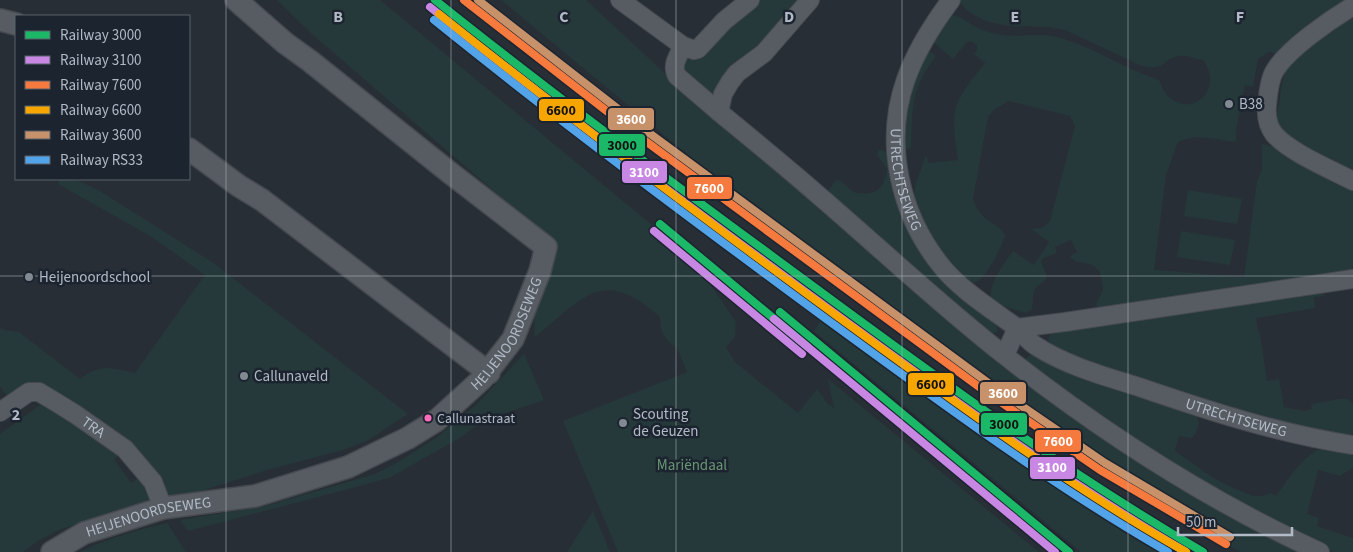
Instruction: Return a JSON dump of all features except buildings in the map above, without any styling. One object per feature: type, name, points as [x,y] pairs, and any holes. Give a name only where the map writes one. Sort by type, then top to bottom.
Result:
[{"type":"street","name":"HEIJENOORDSEWEG","points":[[52,552],[84,533],[163,508],[255,496],[348,467],[408,438],[437,420],[488,373],[513,339],[540,271],[546,246],[285,43],[236,0]]},
{"type":"street","points":[[620,0],[691,46]]},
{"type":"street","points":[[750,0],[691,46],[674,65],[674,71],[677,76],[1005,356],[1070,405],[1188,483],[1247,516],[1320,552]]},
{"type":"street","points":[[719,112],[724,94],[737,73],[764,53],[810,0]]},
{"type":"street","name":"UTRECHTSEWEG","points":[[951,0],[936,20],[913,62],[902,90],[897,112],[896,138],[896,157],[902,188],[918,232],[944,269],[963,287],[1017,328],[1034,346],[1063,361],[1191,405],[1282,432],[1353,445]]},
{"type":"street","points":[[1353,6],[1318,29],[1283,60],[1274,73],[1268,95],[1266,118],[1273,133],[1281,140],[1331,170],[1353,180]]},
{"type":"street","points":[[0,20],[15,24]]},
{"type":"street","points":[[190,149],[239,186],[262,200],[488,373]]},
{"type":"street","points":[[1005,356],[1017,328],[1353,279]]},
{"type":"street","name":"TRA","points":[[0,412],[29,392],[39,392],[75,414],[125,449],[153,482],[163,508]]},
{"type":"green space","name":"Mariëndaal","points":[[277,0],[380,0],[693,259],[736,322],[735,337],[726,347],[735,362],[798,413],[817,389],[828,404],[834,408],[828,379],[1039,552],[618,552],[563,421],[687,372],[677,348],[663,334],[660,317],[640,302],[623,293],[608,290],[594,293],[581,300],[535,337],[534,318],[549,254],[547,237],[313,35]]},
{"type":"green space","points":[[501,0],[586,0],[669,77],[1003,362],[1308,552],[1241,552],[1184,522],[1130,489],[1015,411],[950,365],[817,262]]},
{"type":"green space","points":[[761,0],[804,0],[715,96],[708,96],[683,75],[682,62],[686,58],[700,54],[744,12]]},
{"type":"green space","points":[[960,0],[1353,0],[1277,54],[1269,52],[1258,59],[1253,87],[1245,85],[1236,130],[1236,142],[1192,138],[1178,142],[1166,175],[1154,270],[1244,277],[1257,181],[1262,169],[1262,144],[1275,147],[1353,186],[1353,272],[1099,310],[1096,304],[1103,290],[1100,274],[1092,265],[1076,261],[1070,256],[1077,252],[1071,240],[1055,247],[1057,253],[1043,258],[1041,262],[1047,276],[1034,290],[1032,309],[1026,313],[996,304],[991,299],[992,286],[1013,251],[1034,265],[1049,242],[1031,229],[1042,228],[1050,221],[1075,126],[1070,116],[1009,101],[995,109],[988,117],[973,199],[982,215],[996,225],[1005,236],[997,255],[985,274],[976,282],[967,283],[932,242],[914,202],[915,186],[925,157],[927,157],[928,163],[958,160],[954,121],[957,105],[969,83],[985,63],[974,54],[977,46],[972,41],[967,42],[953,59],[932,41],[951,15],[961,18],[976,27],[1001,35],[1053,36],[1073,42],[1159,80],[1166,94],[1176,101],[1185,104],[1194,103],[1208,91],[1209,71],[1203,60],[1185,56],[1174,57],[1161,66],[1142,66],[1065,30],[1006,25],[984,20],[967,10]]},
{"type":"green space","points":[[1353,11],[1353,175],[1285,136],[1276,121],[1282,82],[1290,61]]},
{"type":"green space","points":[[927,49],[936,56],[921,79],[917,89],[914,99],[911,147],[905,151],[903,149],[909,92]]},
{"type":"green space","points":[[879,150],[888,153],[959,291],[997,326],[998,332],[989,334],[827,192],[836,180],[841,181],[853,192],[872,192],[881,187],[887,169],[877,155]]},
{"type":"green space","points":[[60,180],[77,180],[100,191],[212,262],[408,414],[367,441],[343,450],[267,470],[174,500],[166,493],[133,447],[94,416],[66,399],[17,390],[7,396],[0,387],[0,328],[19,332],[80,379],[94,371],[106,368],[135,373],[205,275],[152,237],[58,184]]},
{"type":"green space","points":[[1188,190],[1242,199],[1237,224],[1184,216]]},
{"type":"green space","points":[[705,218],[959,405],[1094,498],[1185,552],[1081,552],[814,331],[820,322],[700,223]]},
{"type":"green space","points":[[1181,231],[1235,240],[1230,265],[1177,257]]},
{"type":"green space","points":[[1319,290],[1325,296],[1314,297],[1315,308],[1256,318],[1267,381],[1279,379],[1284,407],[1305,411],[1312,409],[1311,404],[1348,399],[1353,405],[1353,434],[1347,437],[1283,426],[1069,355],[1055,347],[1048,340],[1052,330]]},
{"type":"green space","points":[[524,354],[544,400],[484,420],[458,439],[391,477],[188,531],[180,520],[265,506],[375,474],[400,461],[437,437],[477,404]]},
{"type":"green space","points":[[1031,354],[1189,411],[1196,416],[1199,422],[1196,433],[1192,438],[1179,436],[1175,451],[1212,477],[1253,496],[1271,493],[1276,496],[1304,460],[1319,450],[1332,448],[1353,452],[1353,468],[1340,476],[1318,470],[1307,514],[1319,518],[1317,526],[1353,538],[1353,552],[1334,552],[1242,506],[1126,436],[1025,365],[1026,358]]},
{"type":"green space","points":[[34,396],[122,454],[114,459],[131,483],[142,476],[151,495],[146,503],[140,506],[125,508],[59,530],[39,540],[23,552],[0,552],[0,434],[40,405]]},
{"type":"green space","points":[[593,511],[610,552],[567,552]]},
{"type":"green space","points":[[167,523],[186,552],[80,552],[123,535]]},
{"type":"rail line","name":"3000","points":[[435,0],[619,142],[952,388],[1101,489],[1203,552]]},
{"type":"rail line","name":"7600","points":[[464,0],[640,137],[986,392],[1100,470],[1226,544]]},
{"type":"rail line","name":"3600","points":[[478,0],[645,130],[991,385],[1105,463],[1230,537]]},
{"type":"rail line","name":"3100","points":[[430,7],[617,152],[899,360],[1040,460],[1186,552]]},
{"type":"rail line","name":"6600","points":[[439,14],[636,167],[922,378],[1052,469],[1186,552]]},
{"type":"rail line","name":"RS33","points":[[434,20],[630,173],[912,382],[1081,499],[1168,552]]},
{"type":"rail line","name":"3000","points":[[660,224],[808,347]]},
{"type":"rail line","name":"3100","points":[[654,231],[802,354]]},
{"type":"rail line","name":"3000","points":[[780,312],[1069,552]]},
{"type":"rail line","name":"3100","points":[[774,319],[1055,552]]},
{"type":"place","name":"B38","points":[[1229,104]]},
{"type":"place","name":"Heijenoordschool","points":[[29,277]]},
{"type":"place","name":"Callunaveld","points":[[244,376]]},
{"type":"place","name":"Callunastraat","points":[[428,418]]},
{"type":"place","name":"Scouting de Geuzen","points":[[623,423]]}]
